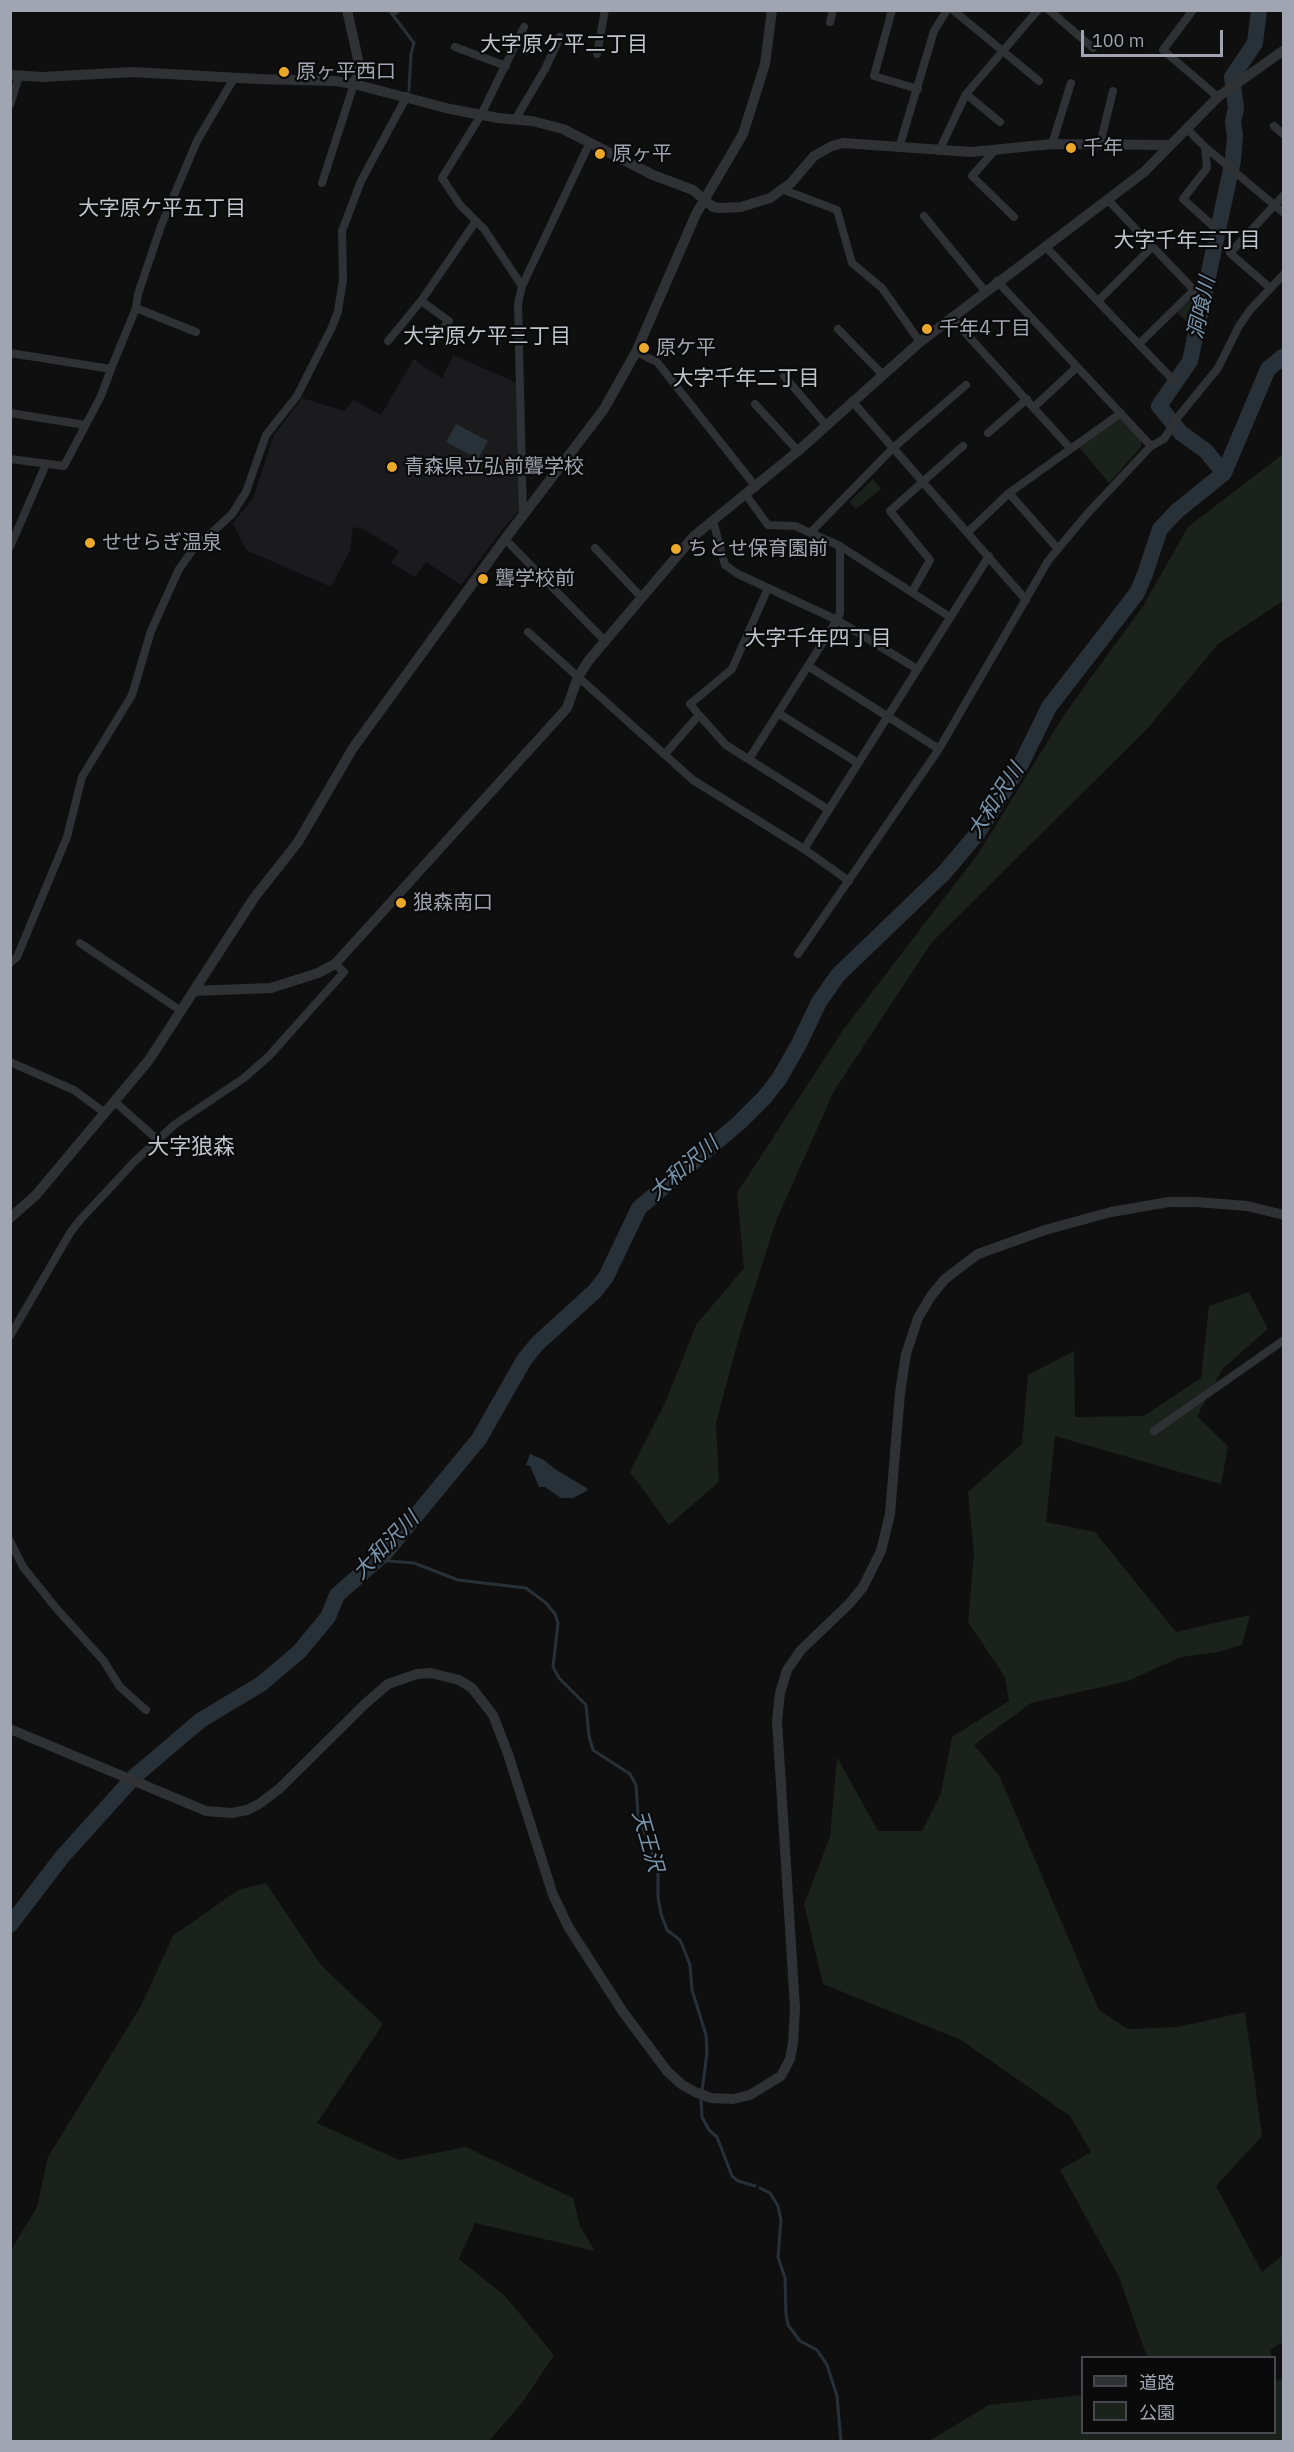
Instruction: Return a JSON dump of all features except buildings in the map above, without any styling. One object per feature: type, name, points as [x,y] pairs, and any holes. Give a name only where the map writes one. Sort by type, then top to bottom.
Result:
[{"type":"street","points":[[322,183],[360,68],[347,10]]},
{"type":"street","points":[[597,54],[605,10]]},
{"type":"street","points":[[10,1218],[36,1195],[149,1060],[254,898],[298,842],[353,748],[505,539],[604,409],[636,352],[696,214],[743,134],[765,64],[772,10]]},
{"type":"street","points":[[830,21],[833,10]]},
{"type":"street","points":[[892,10],[874,76],[918,89]]},
{"type":"street","points":[[899,148],[934,31],[947,10]]},
{"type":"street","points":[[952,10],[1039,81]]},
{"type":"street","points":[[939,150],[966,94],[1038,10]]},
{"type":"street","points":[[1048,10],[1094,48]]},
{"type":"street","points":[[1192,10],[1163,50],[1218,97]]},
{"type":"street","points":[[522,285],[484,229],[460,205],[442,178],[481,115],[524,27]]},
{"type":"street","points":[[515,120],[545,69],[560,37]]},
{"type":"street","points":[[455,47],[506,66]]},
{"type":"street","points":[[194,991],[271,988],[318,973],[335,964],[567,708],[578,677],[694,536],[798,451],[920,342],[1144,172],[1218,97],[1284,50]]},
{"type":"street","points":[[10,105],[15,76],[132,72],[335,81],[481,115],[547,124],[590,142],[653,175],[693,190],[713,207],[741,207],[755,204],[784,190],[814,156],[843,143],[972,152],[1052,144],[1169,146]]},
{"type":"street","points":[[10,459],[64,466],[111,369],[136,308],[138,294],[161,225],[197,141],[234,78]]},
{"type":"street","points":[[1052,144],[1071,83]]},
{"type":"street","points":[[1100,144],[1113,91]]},
{"type":"street","points":[[966,94],[1000,123]]},
{"type":"street","points":[[10,963],[17,957],[22,946],[67,837],[82,777],[132,695],[151,630],[178,569],[192,551],[237,507],[246,492],[266,435],[297,396],[332,327],[338,310],[343,280],[342,231],[361,181],[407,96]]},
{"type":"street","points":[[1274,126],[1284,135]]},
{"type":"street","points":[[1186,128],[1205,147],[1284,213]]},
{"type":"street","points":[[523,517],[517,339],[518,304],[522,285],[590,142]]},
{"type":"street","points":[[1205,147],[1207,168],[1183,199],[1213,226]]},
{"type":"street","points":[[995,150],[972,176],[1014,217]]},
{"type":"street","points":[[784,190],[837,210],[852,263],[882,288],[920,342]]},
{"type":"street","points":[[1270,288],[1230,253],[1284,195]]},
{"type":"street","points":[[1108,200],[1194,290],[1139,344]]},
{"type":"street","points":[[924,216],[985,291]]},
{"type":"street","points":[[388,341],[421,301],[476,221]]},
{"type":"street","points":[[1046,246],[1174,381]]},
{"type":"street","points":[[1098,301],[1152,247]]},
{"type":"street","points":[[798,954],[939,749],[1058,549],[1151,446],[1164,439],[1178,417],[1218,368],[1239,326],[1250,310],[1284,274]]},
{"type":"street","points":[[998,281],[1151,446]]},
{"type":"street","points":[[421,301],[449,321],[433,341]]},
{"type":"street","points":[[136,308],[196,332]]},
{"type":"street","points":[[951,317],[1070,448]]},
{"type":"street","points":[[838,329],[882,374]]},
{"type":"street","points":[[636,352],[657,362],[756,487]]},
{"type":"street","points":[[10,353],[111,369]]},
{"type":"street","points":[[1034,407],[1077,367]]},
{"type":"street","points":[[784,376],[826,425]]},
{"type":"street","points":[[811,532],[893,448],[966,385]]},
{"type":"street","points":[[988,433],[1027,399]]},
{"type":"street","points":[[852,401],[1026,600]]},
{"type":"street","points":[[755,404],[798,451]]},
{"type":"street","points":[[10,413],[85,425]]},
{"type":"street","points":[[968,532],[1009,493],[1121,413]]},
{"type":"street","points":[[912,592],[930,560],[890,511],[963,446]]},
{"type":"street","points":[[10,547],[21,527],[46,464]]},
{"type":"street","points":[[1009,493],[1058,549]]},
{"type":"street","points":[[746,495],[768,525],[795,526],[840,546],[950,617]]},
{"type":"street","points":[[713,520],[725,566],[837,620],[917,669]]},
{"type":"street","points":[[10,525],[21,527]]},
{"type":"street","points":[[505,539],[606,642]]},
{"type":"street","points":[[749,759],[840,613],[840,546]]},
{"type":"street","points":[[595,548],[642,598]]},
{"type":"street","points":[[804,849],[989,556]]},
{"type":"street","points":[[768,588],[732,669],[690,704],[726,745],[829,810]]},
{"type":"street","points":[[528,632],[693,780],[804,849],[849,881]]},
{"type":"street","points":[[808,666],[939,749]]},
{"type":"street","points":[[778,713],[858,763]]},
{"type":"street","points":[[665,754],[699,715]]},
{"type":"street","points":[[80,943],[181,1011]]},
{"type":"street","points":[[10,1336],[70,1233],[135,1161],[158,1140],[192,1112],[244,1078],[269,1056],[344,972],[335,964]]},
{"type":"street","points":[[10,1062],[74,1090],[105,1113]]},
{"type":"street","points":[[115,1102],[158,1140]]},
{"type":"street","points":[[10,1729],[206,1812],[232,1813],[247,1810],[279,1789],[370,1698],[388,1684],[417,1674],[431,1673],[459,1680],[472,1688],[493,1715],[508,1754],[553,1895],[569,1928],[635,2029],[667,2071],[695,2092],[724,2100],[750,2095],[765,2088],[781,2076],[790,2059],[795,2008],[778,1741],[780,1693],[787,1670],[801,1650],[849,1604],[863,1587],[882,1551],[890,1514],[900,1393],[906,1354],[918,1318],[931,1296],[945,1279],[978,1254],[1045,1230],[1111,1212],[1169,1202],[1196,1202],[1247,1206],[1284,1215]]},
{"type":"street","points":[[1154,1431],[1284,1340]]},
{"type":"street","points":[[10,1541],[23,1567],[103,1660],[120,1687],[146,1710]]},
{"type":"shaded area","name":"青森県立弘前聾学校","points":[[453,355],[517,383],[521,508],[461,585],[426,562],[415,577],[391,563],[399,551],[363,529],[353,527],[350,550],[331,587],[246,550],[233,523],[253,498],[274,435],[302,398],[344,411],[353,400],[381,415],[414,359],[442,379]]},
{"type":"shaded area","points":[[456,424],[488,441],[478,459],[446,442]]},
{"type":"shaded area","points":[[530,1454],[544,1460],[588,1489],[573,1498],[561,1498],[545,1487],[539,1487],[530,1466],[526,1465]]},
{"type":"green space","points":[[1193,297],[1201,305],[1194,329],[1177,312]]},
{"type":"green space","points":[[1116,420],[1123,420],[1141,439],[1141,447],[1109,483],[1078,446]]},
{"type":"green space","points":[[1283,454],[1283,601],[1218,644],[1147,729],[932,942],[834,1091],[776,1221],[739,1337],[716,1423],[719,1482],[669,1525],[630,1472],[665,1403],[696,1325],[744,1268],[737,1193],[843,1030],[978,854],[1064,715],[1143,606],[1188,527]]},
{"type":"green space","points":[[873,479],[881,489],[856,509],[849,502]]},
{"type":"green space","points":[[1249,1292],[1268,1329],[1223,1368],[1197,1416],[1228,1446],[1221,1484],[1055,1436],[1046,1522],[1095,1532],[1176,1632],[1250,1615],[1242,1645],[1218,1652],[1181,1657],[1128,1681],[1031,1703],[974,1745],[999,1775],[1099,2010],[1128,2029],[1178,2027],[1245,2012],[1262,2136],[1216,2186],[1262,2272],[1283,2255],[1283,2342],[1270,2350],[1272,2356],[1147,2356],[1119,2277],[1060,2170],[1091,2152],[1070,2116],[961,2040],[823,1984],[804,1904],[830,1837],[837,1757],[878,1831],[922,1831],[941,1793],[952,1737],[1009,1701],[1005,1677],[968,1622],[974,1554],[968,1492],[1022,1444],[1028,1375],[1074,1351],[1075,1417],[1144,1416],[1201,1378],[1209,1306]]},
{"type":"green space","points":[[266,1883],[321,1965],[383,2024],[317,2123],[399,2160],[466,2147],[573,2198],[580,2226],[595,2251],[475,2223],[459,2259],[505,2296],[554,2355],[522,2403],[489,2441],[11,2441],[11,2250],[37,2207],[48,2157],[141,2006],[173,1936],[238,1890]]},
{"type":"green space","points":[[1276,2376],[1277,2381],[1283,2379],[1283,2441],[929,2441],[989,2405],[1081,2395],[1081,2434],[1276,2434]]},
{"type":"waterway","points":[[389,10],[414,43],[411,54],[409,90]]},
{"type":"waterway","name":"洞喰川","points":[[1224,473],[1206,451],[1181,433],[1159,406],[1190,361],[1233,160],[1235,136],[1233,122],[1236,108],[1232,77],[1255,43],[1259,10]]},
{"type":"waterway","name":"大和沢川","points":[[10,1925],[62,1857],[135,1776],[201,1720],[261,1684],[299,1652],[328,1617],[337,1595],[385,1553],[479,1439],[524,1360],[537,1344],[595,1291],[606,1277],[639,1208],[740,1122],[764,1098],[779,1079],[819,1002],[838,975],[944,873],[977,834],[1021,764],[1049,707],[1137,593],[1160,529],[1177,511],[1224,473],[1268,369],[1284,356]]},
{"type":"waterway","name":"天王沢","points":[[377,1560],[414,1563],[458,1580],[526,1588],[546,1603],[555,1614],[558,1623],[553,1667],[559,1678],[586,1705],[589,1736],[593,1750],[630,1774],[636,1785],[638,1815],[658,1868],[658,1897],[661,1914],[667,1930],[680,1940],[690,1965],[692,1990],[706,2035],[707,2052],[702,2092]]},
{"type":"waterway","name":"天王沢","points":[[701,2098],[702,2117],[709,2130],[717,2137],[732,2176],[738,2181],[755,2186]]},
{"type":"waterway","name":"天王沢","points":[[760,2188],[770,2193],[778,2206],[781,2220],[778,2257],[785,2278],[788,2325],[800,2341],[817,2350],[827,2365],[837,2396],[841,2442]]},
{"type":"place","name":"原ヶ平西口","points":[[284,72]]},
{"type":"place","name":"千年","points":[[1071,148]]},
{"type":"place","name":"原ヶ平","points":[[600,154]]},
{"type":"place","name":"千年4丁目","points":[[927,329]]},
{"type":"place","name":"原ケ平","points":[[644,348]]},
{"type":"place","name":"青森県立弘前聾学校","points":[[392,467]]},
{"type":"place","name":"せせらぎ温泉","points":[[90,543]]},
{"type":"place","name":"ちとせ保育園前","points":[[676,549]]},
{"type":"place","name":"聾学校前","points":[[483,579]]},
{"type":"place","name":"狼森南口","points":[[401,903]]},
{"type":"district","name":"大字原ケ平二丁目","points":[[564,45]]},
{"type":"district","name":"大字原ケ平五丁目","points":[[162,209]]},
{"type":"district","name":"大字千年三丁目","points":[[1187,241]]},
{"type":"district","name":"大字原ケ平三丁目","points":[[487,337]]},
{"type":"district","name":"大字千年二丁目","points":[[746,379]]},
{"type":"district","name":"大字千年四丁目","points":[[818,639]]},
{"type":"district","name":"大字狼森","points":[[191,1148]]}]
